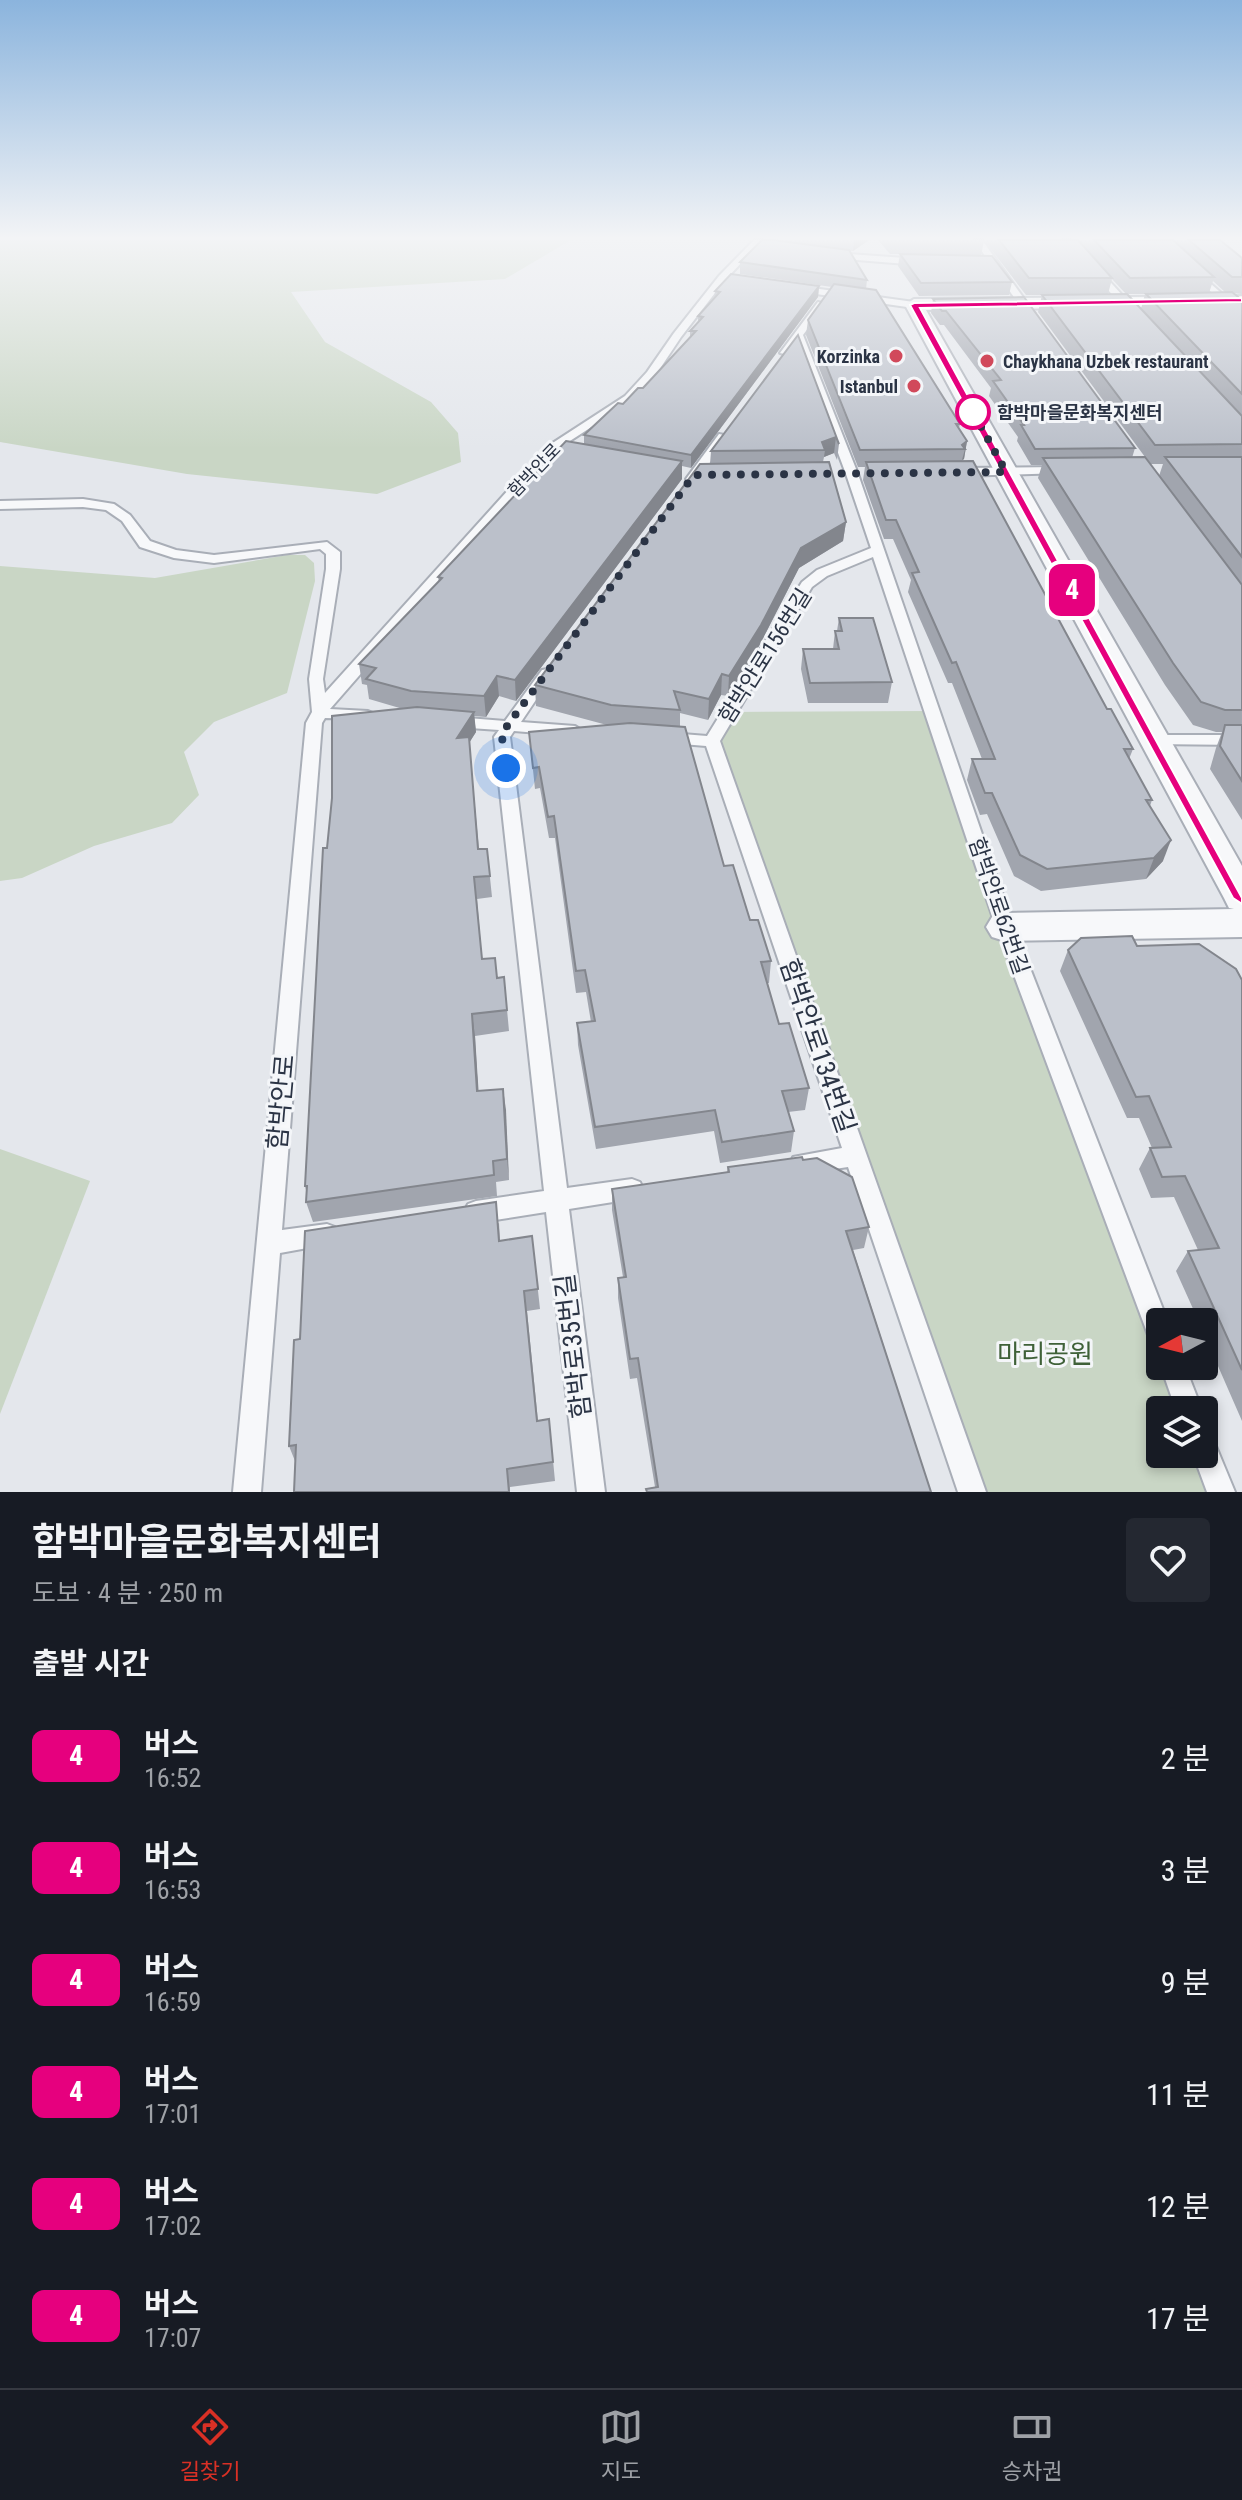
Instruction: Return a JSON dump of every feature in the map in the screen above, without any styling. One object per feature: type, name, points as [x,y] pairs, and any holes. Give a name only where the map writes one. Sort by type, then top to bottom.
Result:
[{"type":"street","points":[[917,310],[1242,898]]},
{"type":"street","points":[[1005,927],[1242,923]]},
{"type":"lane","name":"함박안로","points":[[247,1492],[314,723],[327,700],[560,449],[629,398],[701,310]]},
{"type":"lane","points":[[779,361],[817,310]]},
{"type":"lane","points":[[1026,310],[1041,330]]},
{"type":"lane","name":"함박안로62번길","points":[[798,335],[852,474],[1005,927],[1150,1308]]},
{"type":"lane","points":[[685,488],[687,474],[732,424]]},
{"type":"lane","points":[[945,473],[1069,471]]},
{"type":"lane","points":[[687,474],[710,475]]},
{"type":"lane","name":"함박안로","points":[[0,505],[83,503],[110,507],[126,518],[145,544],[174,554],[214,559],[302,545],[322,545],[333,552],[316,679],[320,713]]},
{"type":"lane","name":"함박안로156번길","points":[[649,736],[712,741],[807,585],[822,573],[878,550]]},
{"type":"lane","points":[[554,663],[502,737],[556,1201]]},
{"type":"lane","points":[[320,713],[382,717]]},
{"type":"lane","points":[[445,722],[586,732]]},
{"type":"lane","points":[[1155,740],[1242,740]]},
{"type":"lane","name":"함박안로134번길","points":[[712,741],[856,1156],[777,1167]]},
{"type":"lane","points":[[856,1156],[972,1492]]},
{"type":"lane","points":[[450,1216],[651,1186]]},
{"type":"lane","name":"함박로35번길","points":[[556,1201],[591,1492]]},
{"type":"lane","points":[[269,1243],[345,1232]]},
{"type":"lane","points":[[1212,1468],[1221,1492]]},
{"type":"green space","points":[[0,310],[303,310],[325,342],[431,402],[458,433],[461,462],[377,494],[187,474],[0,442]]},
{"type":"green space","points":[[287,555],[305,555],[314,563],[315,581],[287,693],[214,722],[184,752],[199,795],[172,823],[94,846],[22,878],[0,881],[0,566],[155,578]]},
{"type":"green space","name":"마리공원","points":[[932,711],[1150,1308],[1146,1308],[1146,1380],[1177,1380],[1184,1396],[1146,1396],[1146,1468],[1210,1468],[1221,1492],[972,1492],[712,741],[730,712]]},
{"type":"green space","points":[[0,1149],[90,1181],[0,1414]]},
{"type":"building","points":[[704,310],[801,310],[691,455],[584,435],[618,403],[623,404],[638,388],[643,388],[696,331],[690,331],[703,317],[698,316]]},
{"type":"building","points":[[815,310],[888,310],[960,424],[956,424],[967,441],[962,445],[965,449],[860,450],[808,320]]},
{"type":"building","points":[[1033,310],[1135,448],[1035,449],[1021,425],[1024,425],[993,381],[1001,380],[946,311],[942,311]]},
{"type":"building","points":[[1053,310],[1142,310],[1242,416],[1242,444],[1155,445]]},
{"type":"building","points":[[1161,310],[1242,310],[1242,394]]},
{"type":"building","points":[[798,335],[839,444],[836,437],[822,442],[825,450],[711,451]]},
{"type":"building","points":[[566,441],[682,461],[515,680],[497,676],[484,696],[411,691],[366,679],[376,668],[359,664]]},
{"type":"building","points":[[1145,457],[1242,585],[1242,710],[1225,710],[1201,702],[1043,458]]},
{"type":"building","points":[[1165,457],[1242,457],[1242,557]]},
{"type":"building","points":[[973,461],[1107,709],[1111,709],[1133,749],[1124,749],[1152,800],[1146,800],[1171,840],[1154,858],[1047,869],[1020,855],[992,793],[985,793],[972,759],[995,759],[956,662],[952,663],[912,573],[919,572],[896,520],[886,520],[866,462]]},
{"type":"building","points":[[829,462],[846,522],[801,548],[761,625],[729,676],[722,674],[709,699],[674,691],[680,710],[611,705],[535,685],[700,464]]},
{"type":"building","points":[[839,618],[873,618],[892,682],[810,683],[803,649],[839,649],[835,631],[842,631]]},
{"type":"building","points":[[417,707],[474,712],[457,738],[469,737],[478,849],[487,849],[490,876],[474,877],[482,959],[495,958],[497,978],[504,977],[507,1010],[472,1014],[477,1091],[503,1089],[507,1159],[493,1161],[494,1175],[306,1202],[323,848],[327,848],[332,798],[332,716]]},
{"type":"building","points":[[630,723],[685,727],[724,866],[733,865],[750,920],[758,920],[771,961],[761,962],[779,1024],[789,1023],[809,1088],[782,1091],[794,1131],[722,1142],[715,1110],[595,1127],[577,1023],[595,1021],[585,970],[576,971],[554,816],[548,817],[539,767],[533,768],[529,732]]},
{"type":"building","points":[[1225,725],[1242,725],[1242,781],[1220,746]]},
{"type":"building","points":[[1132,936],[1137,946],[1199,944],[1236,969],[1242,980],[1242,1370],[1218,1317],[1218,1308],[1214,1308],[1188,1251],[1219,1248],[1185,1176],[1162,1177],[1150,1148],[1171,1147],[1149,1096],[1136,1097],[1068,950],[1081,938]]},
{"type":"building","points":[[802,1157],[803,1160],[817,1158],[852,1177],[869,1227],[846,1231],[931,1492],[647,1492],[646,1489],[658,1487],[638,1358],[630,1359],[618,1278],[626,1277],[612,1189],[729,1172],[728,1167]]},
{"type":"building","points":[[496,1202],[499,1241],[532,1236],[538,1289],[524,1291],[537,1421],[549,1419],[553,1462],[507,1469],[509,1492],[294,1492],[296,1445],[289,1446],[294,1340],[300,1339],[305,1231]]},
{"type":"bus line","name":"4","points":[[917,310],[1242,898]]},
{"type":"place","name":"Korzinka","points":[[896,356]]},
{"type":"place","name":"Chaykhana Uzbek restaurant","points":[[987,361]]},
{"type":"place","name":"Istanbul","points":[[914,386]]},
{"type":"place","name":"함박마을문화복지센터","points":[[973,412]]},
{"type":"route","points":[[506,768],[502,737],[507,726],[694,475],[1006,472],[973,412]]}]
